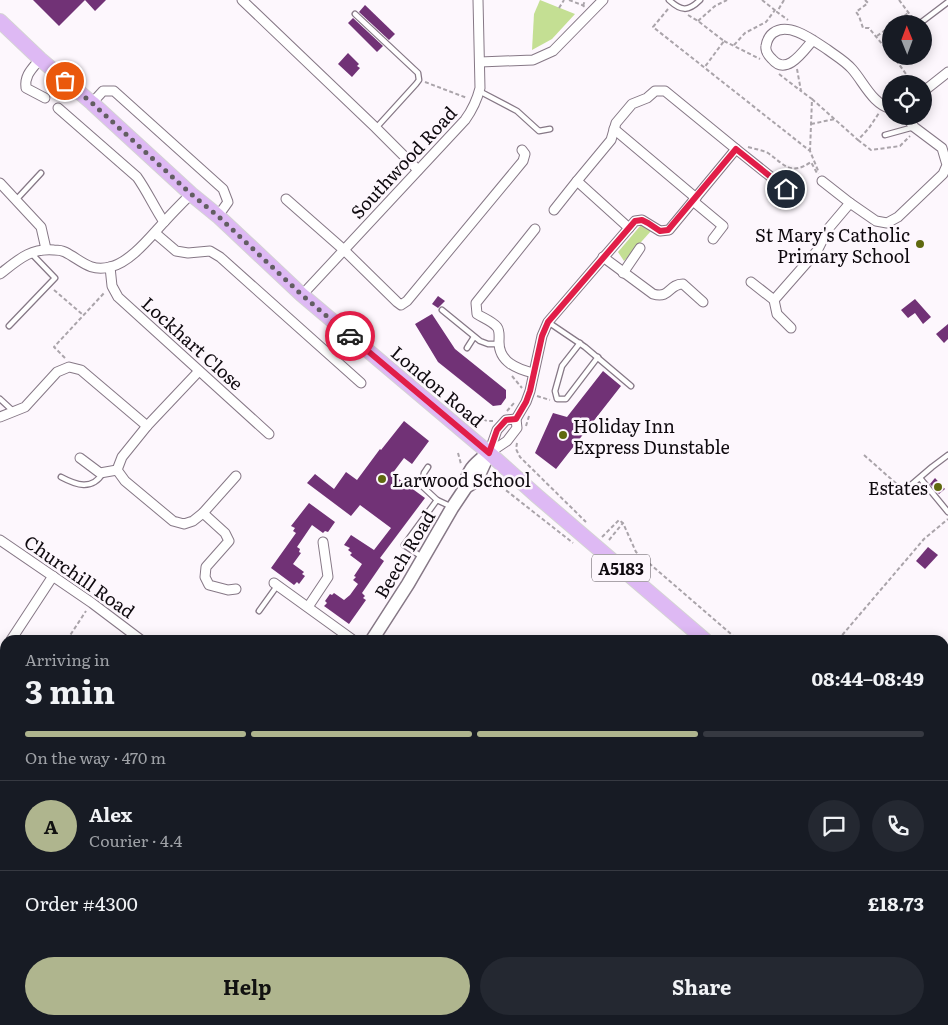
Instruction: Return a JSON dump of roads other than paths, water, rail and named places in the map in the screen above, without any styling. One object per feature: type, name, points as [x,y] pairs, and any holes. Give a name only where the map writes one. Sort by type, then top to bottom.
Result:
[{"type":"main road","name":"London Road","points":[[0,21],[40,59],[218,216],[302,295],[489,453],[699,635]]},
{"type":"street","points":[[242,0],[418,170]]},
{"type":"street","name":"Southwood Road","points":[[302,295],[466,120],[480,91],[478,0]]},
{"type":"street","points":[[480,62],[533,60],[554,51],[603,0]]},
{"type":"street","points":[[813,40],[795,61],[789,64],[781,65],[774,62],[766,50],[766,43],[775,31],[782,28],[797,31],[813,40],[841,59],[851,68],[866,90],[882,104]]},
{"type":"street","points":[[40,59],[29,72],[25,84],[26,88],[45,98]]},
{"type":"street","points":[[932,85],[948,72]]},
{"type":"street","points":[[92,103],[103,91],[114,91],[222,190],[228,202],[218,216]]},
{"type":"street","points":[[554,210],[611,140],[616,123],[632,104],[647,98],[655,91],[665,91],[786,189]]},
{"type":"street","points":[[58,108],[137,177],[164,222]]},
{"type":"street","points":[[822,181],[876,221],[887,223],[898,217],[943,174],[947,165],[942,148],[914,127]]},
{"type":"street","points":[[614,129],[723,226],[714,239]]},
{"type":"street","points":[[489,453],[506,441],[517,428],[516,419],[530,391],[542,336],[548,322],[635,221],[642,220],[660,231],[668,230],[736,149]]},
{"type":"street","points":[[286,199],[344,250],[396,302],[402,305],[407,302],[523,161],[526,154],[522,150]]},
{"type":"street","points":[[577,181],[629,228]]},
{"type":"street","points":[[0,183],[41,227],[46,249]]},
{"type":"street","points":[[0,274],[30,252],[46,249],[62,250],[84,265],[98,268],[110,267],[126,260],[191,194]]},
{"type":"street","points":[[774,300],[817,251],[828,229],[850,203]]},
{"type":"street","points":[[533,373],[516,368],[506,361],[501,353],[496,325],[477,314],[476,303],[535,229]]},
{"type":"street","points":[[155,232],[176,251],[188,253],[210,251],[220,257],[360,383]]},
{"type":"street","points":[[623,273],[640,248]]},
{"type":"street","points":[[603,257],[653,294],[658,296],[665,295],[674,286],[683,284],[703,302]]},
{"type":"street","name":"Lockhart Close","points":[[110,267],[112,286],[118,296],[269,434]]},
{"type":"street","points":[[752,282],[774,300],[777,314],[791,328]]},
{"type":"street","points":[[0,417],[25,407],[57,372],[69,367],[81,370],[147,426]]},
{"type":"street","points":[[117,470],[122,457],[147,426],[199,371]]},
{"type":"street","points":[[489,453],[497,430],[506,420],[516,419]]},
{"type":"street","name":"Beech Road","points":[[375,635],[408,584],[452,508],[466,487],[474,482],[479,475],[489,453]]},
{"type":"street","points":[[80,458],[100,473],[117,470]]},
{"type":"street","points":[[117,470],[124,481],[173,521],[184,524],[193,522],[203,513],[236,476]]},
{"type":"street","points":[[203,513],[225,533],[229,541],[206,567],[205,577],[209,585],[228,590],[236,589]]},
{"type":"street","name":"Churchill Road","points":[[0,540],[92,603],[128,635]]},
{"type":"street","points":[[308,607],[328,577],[323,542]]},
{"type":"street","points":[[14,635],[53,576]]},
{"type":"street","points":[[276,585],[346,635]]},
{"type":"lane","points":[[669,0],[678,8],[693,6],[700,0]]},
{"type":"lane","points":[[930,15],[948,2]]},
{"type":"lane","points":[[355,14],[418,73],[419,80],[409,94],[376,128]]},
{"type":"lane","points":[[480,91],[517,110],[539,131],[550,129]]},
{"type":"lane","points":[[885,135],[914,127]]},
{"type":"lane","points":[[16,200],[41,173]]},
{"type":"lane","points":[[9,326],[55,278],[30,252]]},
{"type":"lane","points":[[442,310],[484,343],[499,344]]},
{"type":"lane","points":[[548,322],[580,343],[631,386]]},
{"type":"lane","points":[[467,348],[474,337]]},
{"type":"lane","points":[[580,343],[562,366],[555,391],[557,399],[566,399],[598,358]]},
{"type":"lane","points":[[0,399],[13,411]]},
{"type":"lane","points":[[904,491],[948,455]]},
{"type":"lane","points":[[428,467],[424,473],[421,485],[438,500],[452,508]]},
{"type":"lane","points":[[61,477],[84,486],[93,483],[104,472]]},
{"type":"lane","points":[[920,478],[948,512]]},
{"type":"lane","points":[[423,557],[404,545],[438,500]]},
{"type":"lane","points":[[259,611],[276,585]]},
{"type":"place","name":"St Mary's Catholic Primary School","points":[[920,244]]},
{"type":"place","name":"Holiday Inn Express Dunstable","points":[[563,435]]},
{"type":"place","name":"Larwood School","points":[[382,479]]},
{"type":"place","name":"Estates","points":[[938,487]]}]
